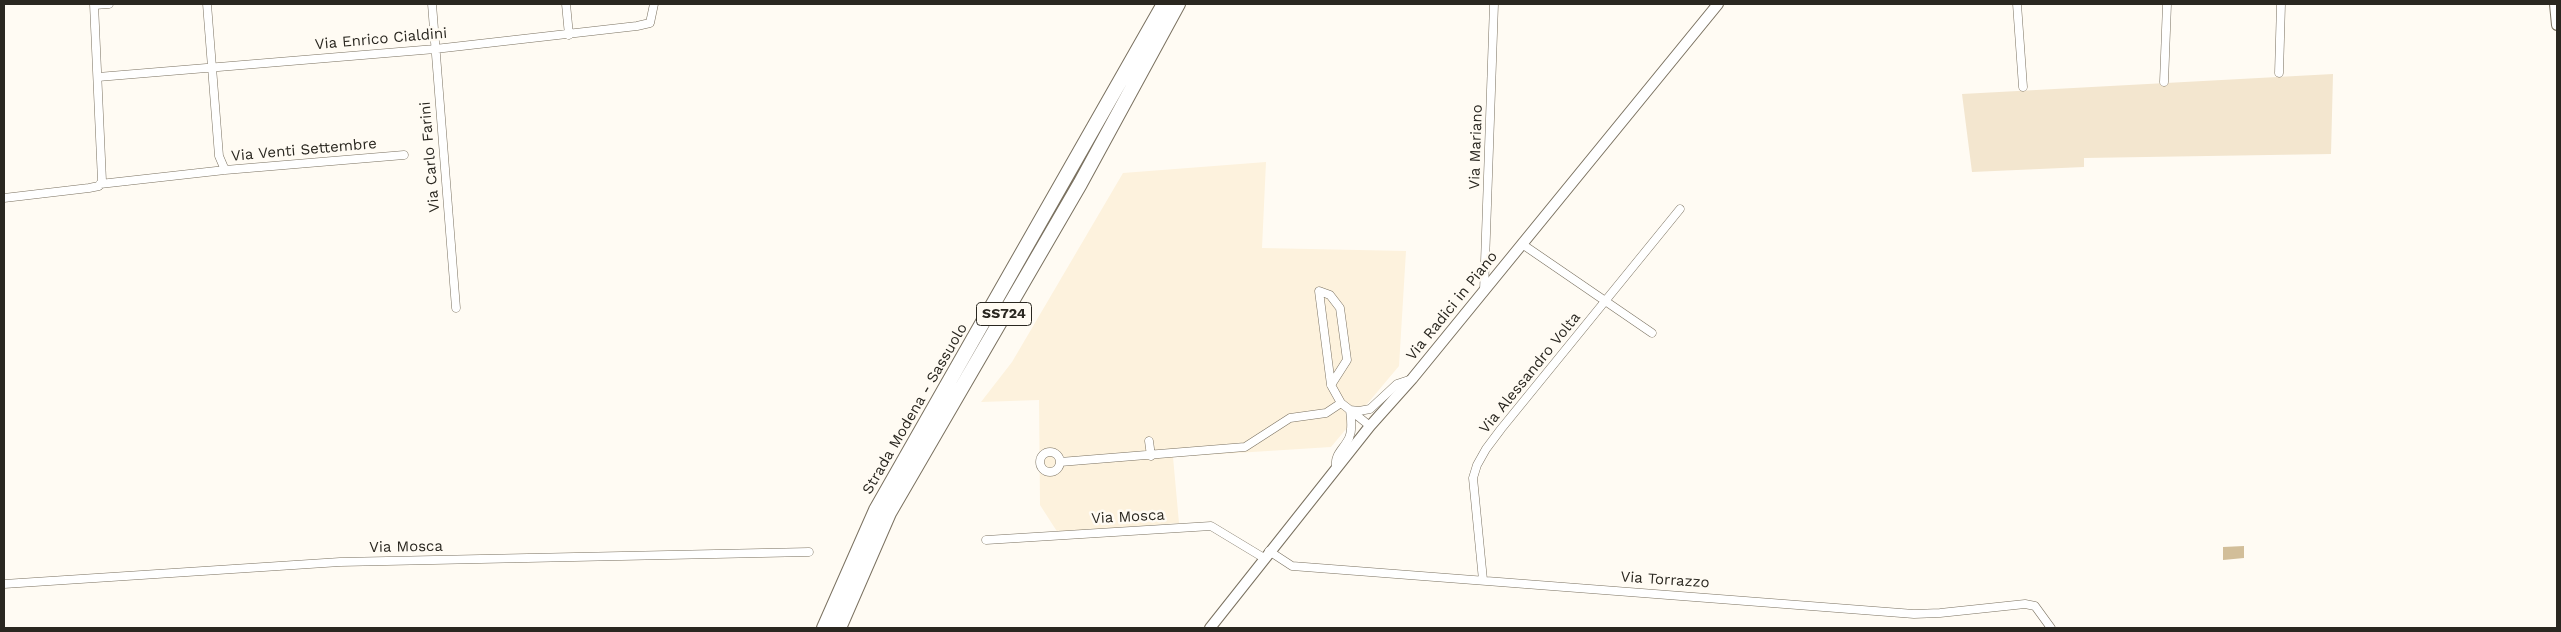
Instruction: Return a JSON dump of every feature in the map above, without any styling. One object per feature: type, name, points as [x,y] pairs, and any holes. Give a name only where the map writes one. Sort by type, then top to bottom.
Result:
[{"type":"highway","name":"Strada Modena - Sassuolo","points":[[824,628],[876,510],[1151,30],[1164,4]]},
{"type":"highway","name":"Strada Modena - Sassuolo","points":[[839,628],[889,514],[1080,184],[1178,4]]},
{"type":"street","points":[[99,185],[103,178],[94,4],[109,4]]},
{"type":"street","name":"Via Venti Settembre","points":[[207,4],[219,156],[225,170],[404,155]]},
{"type":"street","name":"Via Carlo Farini","points":[[432,4],[456,308]]},
{"type":"street","points":[[566,4],[568,35]]},
{"type":"street","name":"Via Mariano","points":[[1484,291],[1494,4]]},
{"type":"street","name":"Via Radici in Piano","points":[[1210,628],[1266,554],[1370,426],[1412,379],[1718,4]]},
{"type":"street","points":[[2017,4],[2023,87]]},
{"type":"street","points":[[2164,82],[2167,4]]},
{"type":"street","points":[[2279,73],[2281,4]]},
{"type":"street","points":[[2555,4],[2557,26]]},
{"type":"street","name":"Via Enrico Cialdini","points":[[98,77],[435,49],[568,35],[650,23],[654,5]]},
{"type":"street","points":[[4,198],[225,170]]},
{"type":"street","name":"Via Alessandro Volta","points":[[1483,580],[1473,487],[1477,465],[1496,435],[1680,208]]},
{"type":"street","points":[[1522,244],[1652,333]]},
{"type":"street","points":[[1331,385],[1347,360],[1340,308],[1330,295],[1319,290],[1331,385],[1341,403],[1370,426]]},
{"type":"street","points":[[1350,410],[1370,409],[1397,384],[1412,379]]},
{"type":"street","points":[[1060,462],[1245,447],[1290,418],[1326,413],[1341,403]]},
{"type":"street","points":[[1336,468],[1338,453],[1348,440],[1351,431],[1350,410]]},
{"type":"street","points":[[1150,441],[1151,456]]},
{"type":"street","name":"Via Mosca","points":[[986,540],[1211,526],[1266,554]]},
{"type":"street","name":"Via Mosca","points":[[4,584],[340,562],[809,552]]},
{"type":"street","name":"Via Torrazzo","points":[[1266,554],[1292,566],[1923,614],[2025,604],[2035,606],[2051,628]]},
{"type":"shaded area","points":[[2333,74],[2331,154],[2084,158],[2084,167],[1972,172],[1962,94]]},
{"type":"shaded area","points":[[1266,162],[1262,248],[1406,251],[1399,366],[1331,447],[1173,457],[1179,523],[1058,533],[1040,505],[1039,400],[981,402],[1012,362],[1123,173]]},
{"type":"shaded area","points":[[2244,546],[2244,558],[2223,560],[2223,547]]}]
